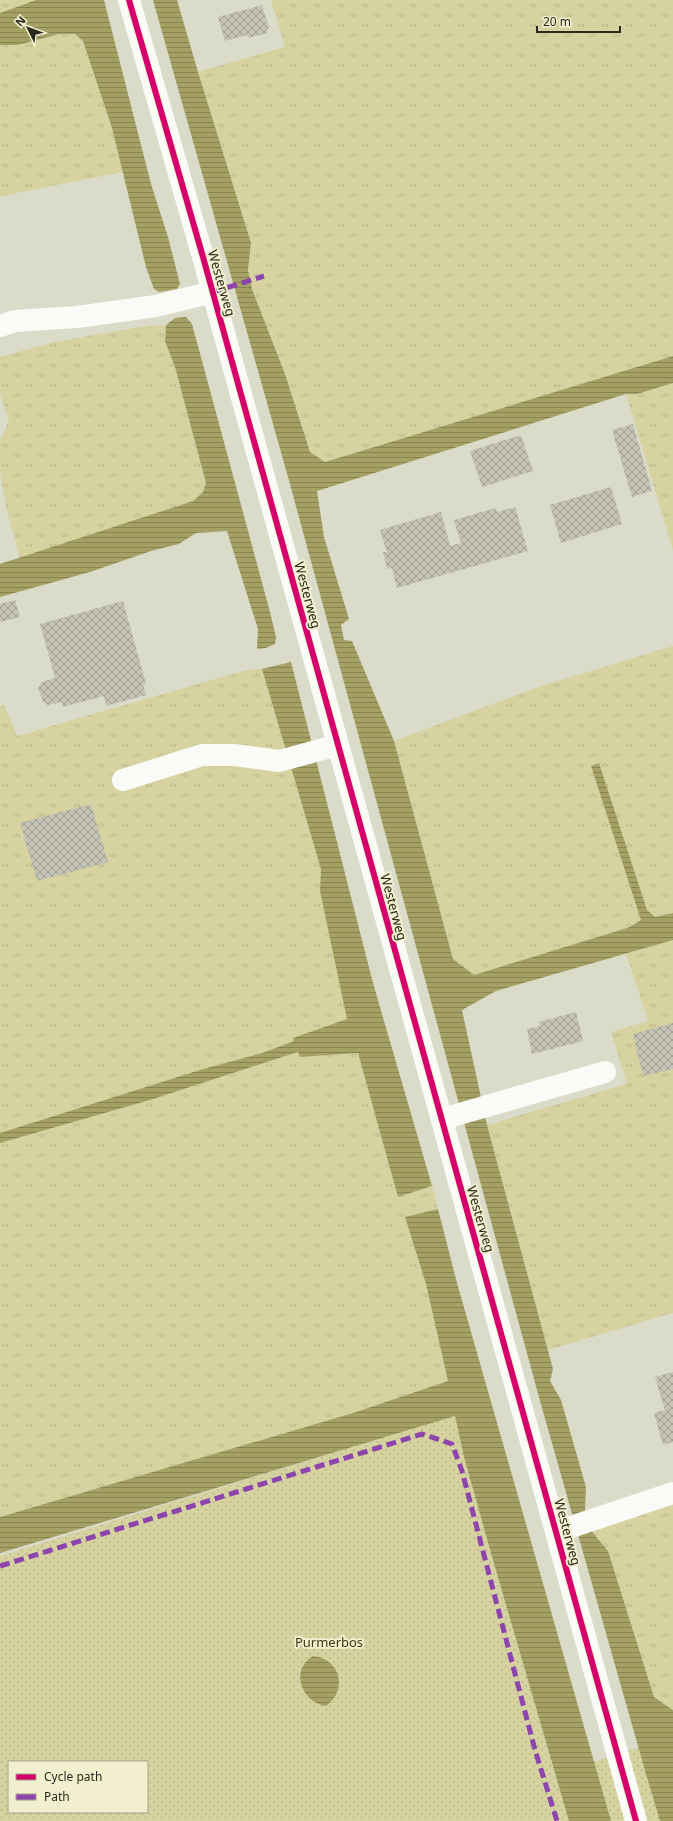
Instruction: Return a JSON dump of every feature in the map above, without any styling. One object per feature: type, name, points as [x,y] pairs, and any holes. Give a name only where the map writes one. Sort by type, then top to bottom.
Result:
[{"type":"street","name":"Westerweg","points":[[129,0],[213,292],[338,745],[450,1117],[564,1530],[636,1821]]},
{"type":"street","points":[[0,326],[15,321],[76,317],[156,306],[213,292]]},
{"type":"street","points":[[123,780],[202,755],[234,755],[279,761],[338,745]]},
{"type":"street","points":[[450,1117],[605,1072]]},
{"type":"street","points":[[564,1530],[673,1493]]},
{"type":"green space","points":[[0,0],[36,0],[0,13]]},
{"type":"green space","points":[[271,0],[673,0],[673,356],[325,462],[310,452],[285,374],[252,289],[248,270],[251,243],[198,72],[285,47]]},
{"type":"green space","points":[[59,34],[75,34],[83,41],[112,128],[123,172],[0,197],[0,45],[18,45]]},
{"type":"green space","points":[[166,325],[165,341],[175,367],[206,483],[203,492],[193,501],[20,558],[6,507],[0,472],[0,441],[9,421],[0,395],[0,357],[54,342],[140,327]]},
{"type":"green space","points":[[673,383],[673,550],[626,394],[637,394]]},
{"type":"green space","points":[[673,646],[673,913],[655,917],[647,910],[599,763],[591,766],[641,920],[630,927],[474,975],[453,959],[394,741],[535,688]]},
{"type":"green space","points":[[262,669],[321,869],[320,891],[348,1019],[294,1038],[295,1041],[262,1053],[203,1069],[0,1133],[0,706],[4,705],[17,736],[247,670]]},
{"type":"green space","points":[[673,940],[673,1313],[548,1350],[487,1125],[627,1084],[611,1032],[648,1021],[626,954]]},
{"type":"green space","points":[[299,1052],[300,1057],[358,1053],[398,1197],[432,1186],[438,1209],[405,1217],[426,1284],[448,1381],[353,1413],[0,1517],[0,1143],[150,1100]]},
{"type":"green space","name":"Purmerbos","points":[[455,1415],[464,1457],[555,1774],[673,1737],[673,1821],[0,1821],[0,1556]]},
{"type":"green space","points":[[673,1500],[673,1710],[654,1697],[608,1551],[593,1533],[590,1525]]},
{"type":"shaded area","points":[[36,0],[104,0],[151,184],[168,237],[180,284],[177,289],[159,292],[154,289],[146,267],[112,128],[83,41],[75,34],[59,34],[18,45],[0,45],[0,13]]},
{"type":"shaded area","points":[[153,0],[177,0],[251,243],[248,270],[252,289],[285,374],[310,452],[325,462],[673,356],[673,383],[637,394],[626,394],[317,491],[324,537],[349,619],[341,625],[344,640],[352,641],[394,741],[453,959],[474,975],[630,927],[641,920],[591,766],[599,763],[647,910],[655,917],[673,913],[673,940],[496,991],[462,1010],[487,1125],[553,1369],[550,1381],[561,1400],[586,1487],[585,1511],[593,1533],[608,1551],[654,1697],[673,1710],[673,1821],[660,1821],[646,1774],[540,1401],[288,477]]},
{"type":"shaded area","points":[[186,317],[192,324],[270,612],[276,637],[275,644],[266,648],[257,649],[258,629],[227,531],[196,533],[179,544],[151,551],[90,572],[0,597],[0,564],[193,501],[203,492],[206,483],[175,367],[165,341],[166,325],[175,318]]},
{"type":"shaded area","points":[[291,662],[373,983],[432,1186],[398,1197],[358,1053],[300,1057],[298,1052],[150,1100],[0,1143],[0,1133],[203,1069],[262,1053],[294,1041],[293,1038],[347,1019],[320,891],[321,869],[262,669]]},
{"type":"shaded area","points":[[438,1209],[457,1283],[611,1821],[569,1821],[464,1457],[455,1416],[0,1553],[0,1517],[353,1413],[448,1381],[426,1284],[405,1217]]},
{"type":"shaded area","points":[[313,1656],[322,1658],[330,1663],[338,1676],[339,1684],[337,1692],[326,1706],[318,1704],[310,1699],[305,1693],[302,1685],[300,1677],[302,1669],[306,1662]]},
{"type":"building","points":[[262,5],[269,28],[267,29],[268,33],[248,38],[247,35],[225,41],[218,17]]},
{"type":"building","points":[[633,424],[652,491],[632,497],[612,430]]},
{"type":"building","points":[[521,435],[533,471],[482,487],[470,451]]},
{"type":"building","points":[[611,487],[622,524],[561,543],[550,505]]},
{"type":"building","points":[[515,507],[528,551],[397,588],[392,568],[387,569],[383,552],[387,552],[380,530],[441,512],[450,546],[461,543],[454,520],[496,508],[497,512]]},
{"type":"building","points":[[15,600],[20,617],[0,622],[0,604]]},
{"type":"building","points":[[123,601],[146,684],[143,685],[146,695],[106,706],[104,696],[63,707],[62,702],[48,705],[43,702],[38,688],[42,682],[55,678],[40,624]]},
{"type":"building","points":[[91,804],[108,862],[37,881],[20,823]]},
{"type":"building","points":[[576,1012],[583,1041],[532,1054],[527,1029],[540,1026],[539,1022]]},
{"type":"building","points":[[673,1023],[673,1069],[643,1076],[633,1034]]},
{"type":"building","points":[[673,1372],[673,1442],[663,1445],[654,1413],[665,1410],[655,1377]]},
{"type":"marked path","points":[[213,292],[264,276]]},
{"type":"marked path","points":[[0,1566],[422,1434],[452,1444],[462,1471],[535,1750],[557,1821]]},
{"type":"cycle path","points":[[129,0],[203,257],[636,1821]]}]
